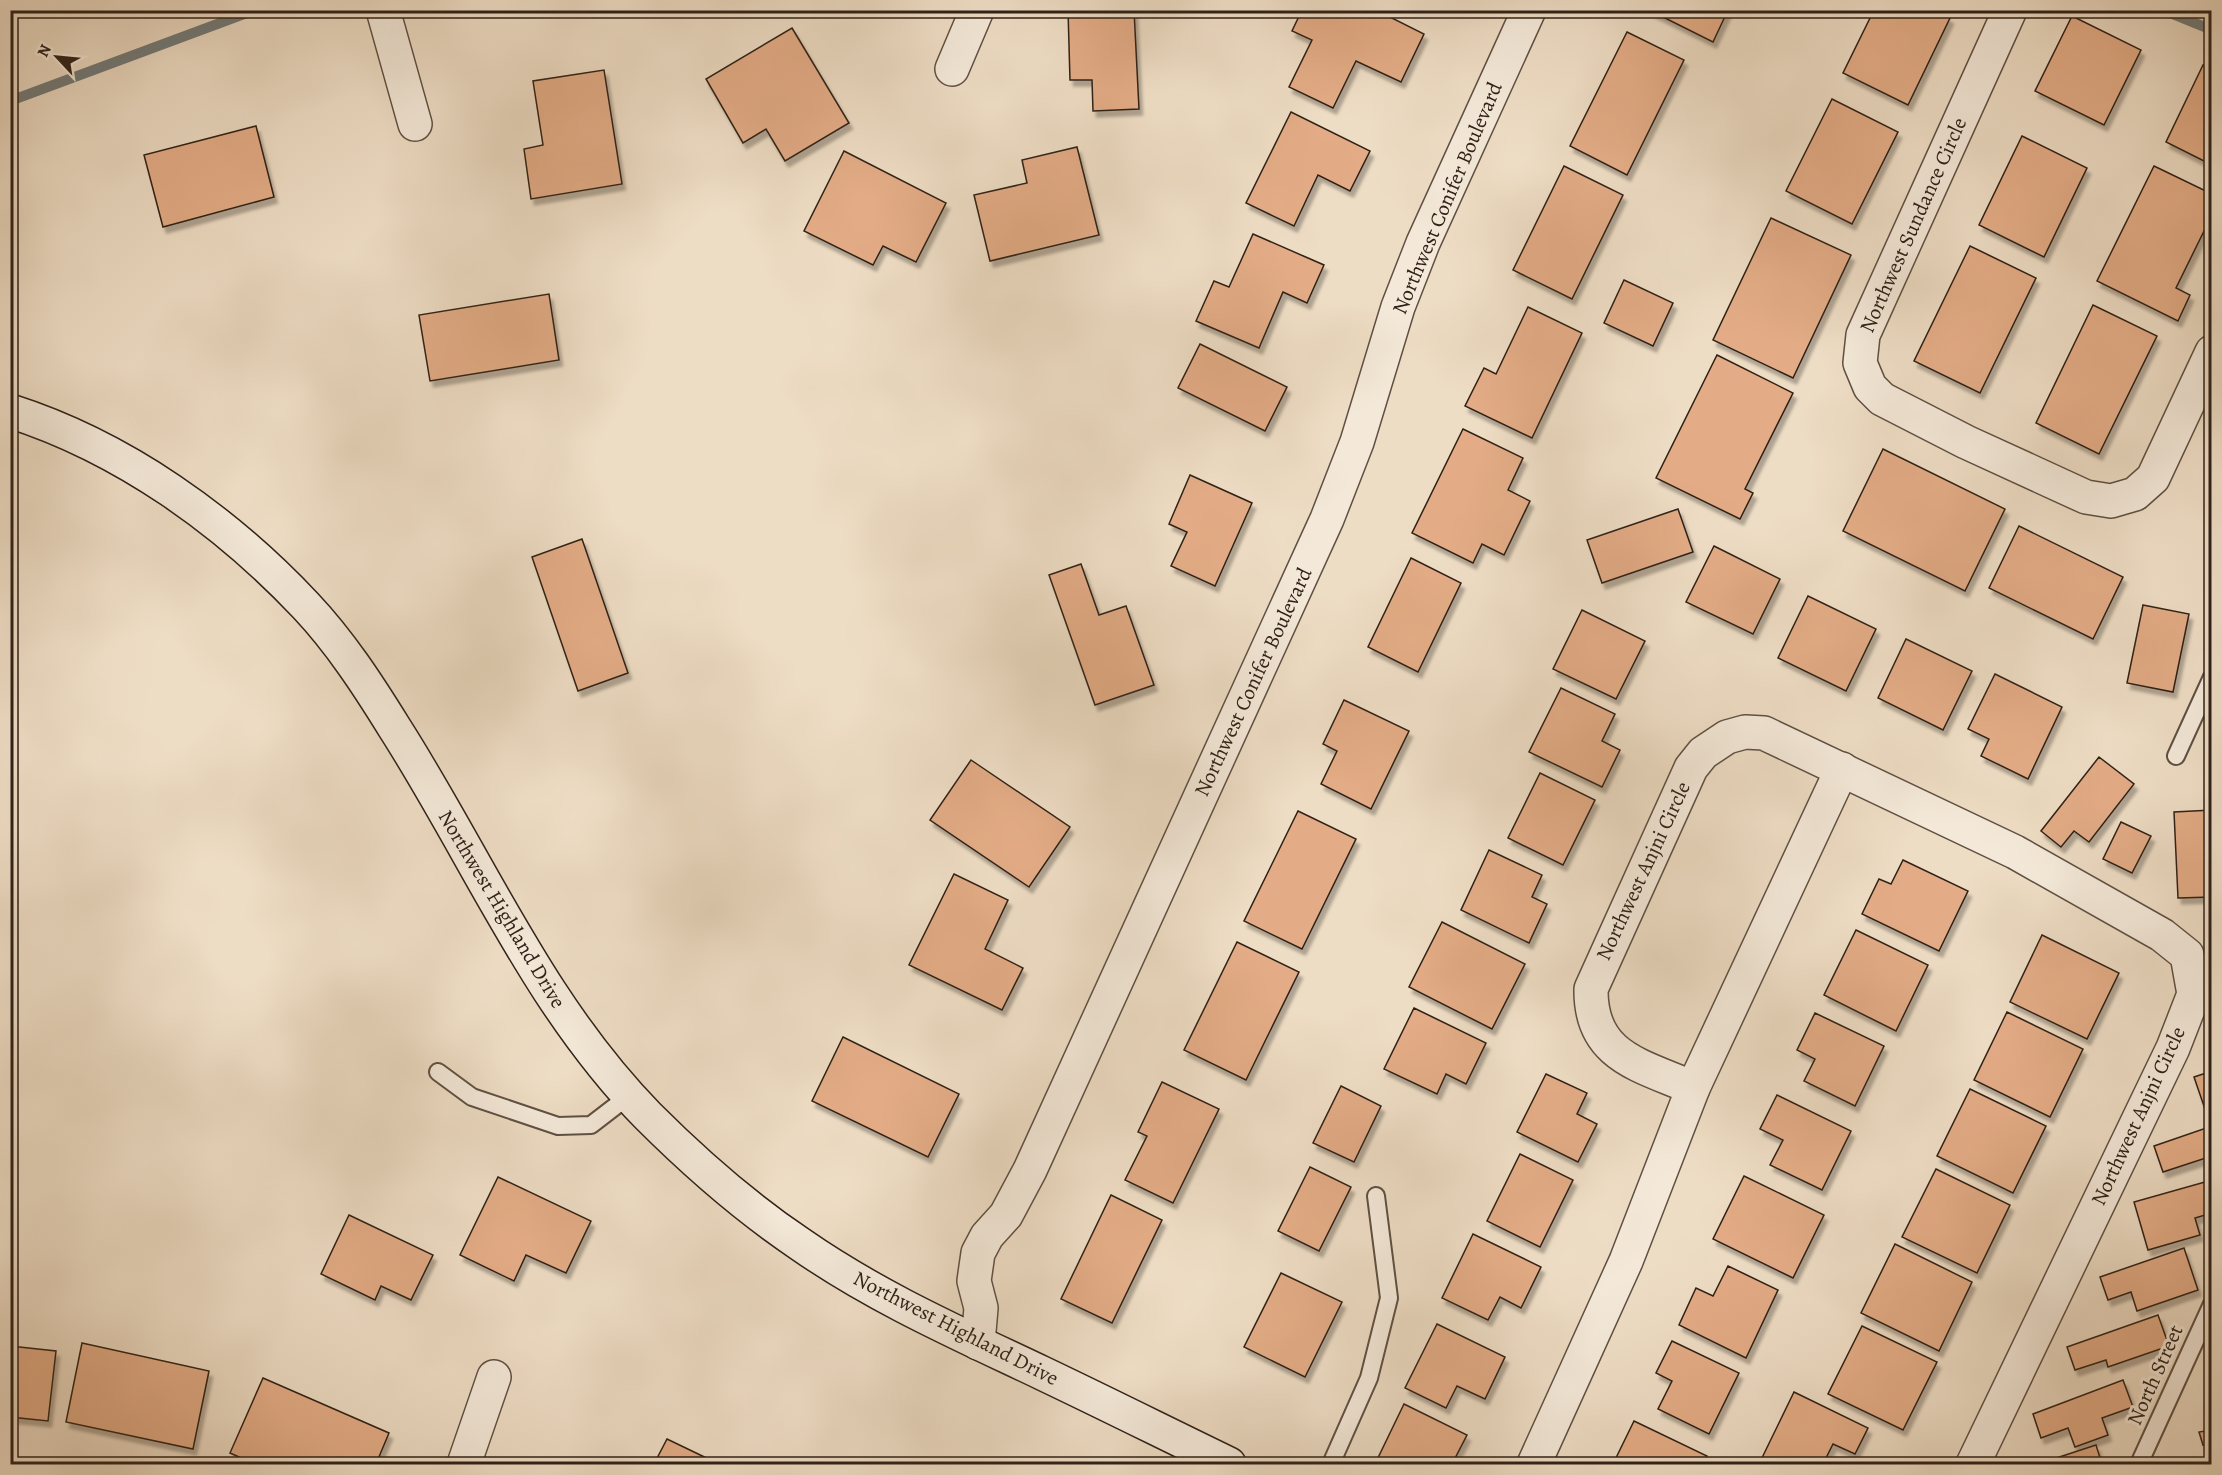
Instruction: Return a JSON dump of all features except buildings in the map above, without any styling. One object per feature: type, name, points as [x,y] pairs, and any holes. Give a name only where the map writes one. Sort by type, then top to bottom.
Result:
[{"type":"street","points":[[383,10],[415,124]]},
{"type":"street","points":[[952,69],[977,10]]},
{"type":"street","name":"Northwest Conifer Boulevard","points":[[978,1343],[981,1308],[974,1281],[978,1253],[987,1236],[1006,1215],[1030,1170],[1327,519],[1357,442],[1398,307],[1423,243],[1529,10]]},
{"type":"street","name":"Northwest Sundance Circle","points":[[2010,10],[1863,336],[1860,363],[1870,387],[1882,399],[1966,442],[2086,497],[2111,501],[2135,495],[2153,478],[2211,352]]},
{"type":"street","name":"Northwest Highland Drive","points":[[10,411],[94,445],[167,488],[240,543],[307,607],[352,664],[396,729],[527,958],[587,1045],[630,1095],[694,1161],[747,1205],[803,1246],[895,1303],[1229,1464]]},
{"type":"street","name":"Northwest Anjni Circle","points":[[1693,1088],[1618,1054],[1599,1034],[1591,1007],[1591,989],[1597,971],[1691,768],[1702,753],[1727,737],[1745,732],[1764,733],[2015,852],[2162,935],[2187,955],[2194,994],[2173,1048],[1973,1464]]},
{"type":"street","points":[[1534,1464],[1626,1261],[1693,1088],[1842,769]]},
{"type":"street","points":[[464,1464],[494,1377]]},
{"type":"lane","points":[[2176,756],[2211,677]]},
{"type":"lane","points":[[438,1072],[472,1098],[558,1126],[591,1125],[630,1095]]},
{"type":"lane","points":[[1331,1464],[1369,1378],[1389,1298],[1376,1196]]},
{"type":"lane","name":"North Street","points":[[2139,1464],[2211,1304]]},
{"type":"waterway","points":[[10,101],[255,10]]},
{"type":"waterway","points":[[2163,10],[2212,30]]}]
